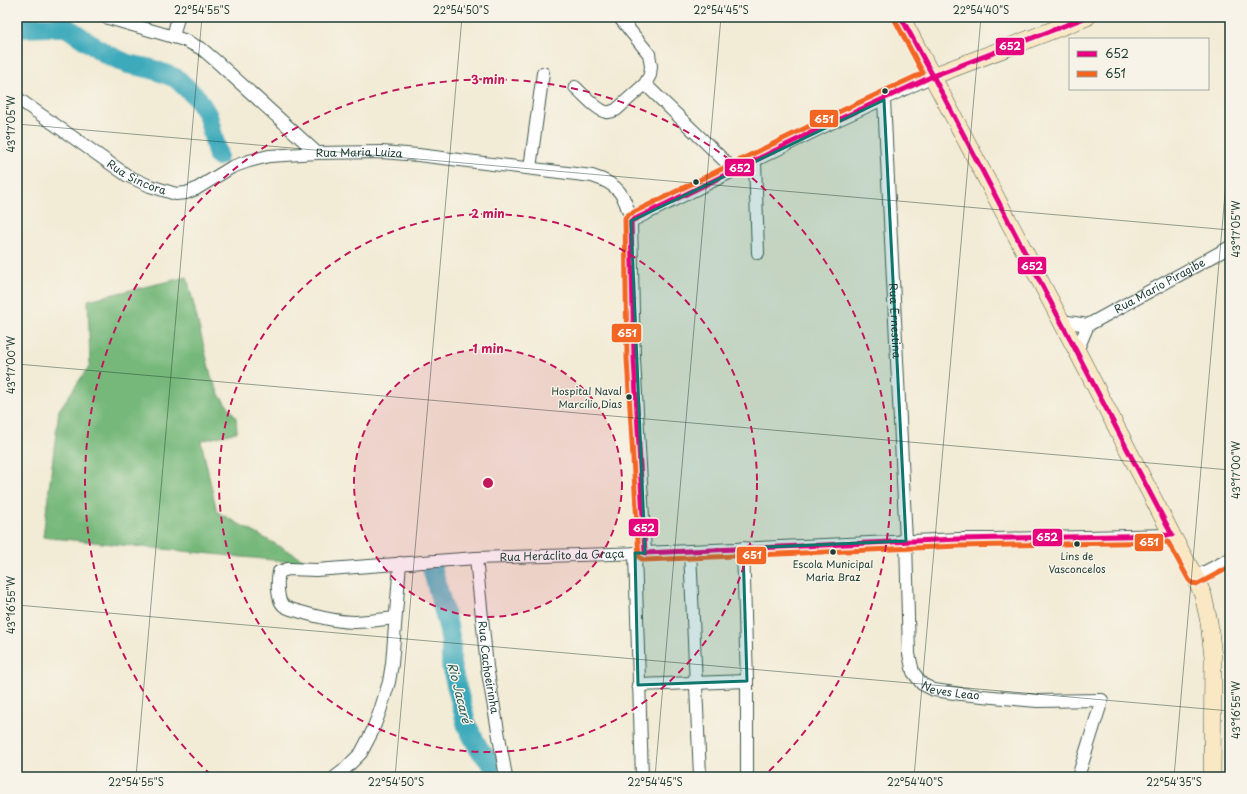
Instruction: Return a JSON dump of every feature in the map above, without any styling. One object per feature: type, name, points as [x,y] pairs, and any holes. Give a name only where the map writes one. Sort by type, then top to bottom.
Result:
[{"type":"street","name":"Rua Maria Luiza","points":[[105,17],[184,40],[202,49],[316,153],[382,152],[592,176],[613,184],[622,195],[628,206],[631,221],[640,553],[638,685],[642,777]]},
{"type":"street","points":[[173,37],[178,17]]},
{"type":"street","points":[[575,87],[604,112],[610,112],[616,110],[645,84],[650,75],[651,66],[649,54],[619,17]]},
{"type":"street","points":[[901,17],[1195,577],[1202,595],[1209,622],[1213,657],[1212,777]]},
{"type":"street","points":[[631,221],[734,170],[933,76],[1087,17]]},
{"type":"street","points":[[530,168],[543,73]]},
{"type":"street","points":[[645,84],[734,170]]},
{"type":"street","name":"Rua Sincora","points":[[17,98],[128,176],[150,186],[176,194],[186,193],[196,189],[232,167],[250,161],[268,156],[316,153]]},
{"type":"street","name":"Rua Ernestina","points":[[884,100],[906,541]]},
{"type":"street","points":[[755,160],[758,253]]},
{"type":"street","name":"Rua Mario Piragibe","points":[[1088,325],[1230,247]]},
{"type":"street","points":[[1061,321],[1088,325],[1077,351]]},
{"type":"street","name":"Rua Heráclito da Graça","points":[[395,618],[356,622],[337,620],[316,616],[284,606],[279,595],[278,576],[281,571],[288,569],[316,570],[476,558],[640,553],[959,539],[1172,535]]},
{"type":"street","name":"Neves Leao","points":[[906,541],[909,654],[913,672],[922,684],[934,690],[1037,701],[1102,700],[1078,777]]},
{"type":"street","points":[[743,548],[747,682],[747,775]]},
{"type":"street","points":[[690,551],[700,776]]},
{"type":"street","name":"Rua Cachoeirinha","points":[[476,558],[487,667],[506,777]]},
{"type":"street","points":[[1195,577],[1230,559]]},
{"type":"street","points":[[335,777],[361,754],[372,732],[389,682],[392,664],[400,563]]},
{"type":"street","points":[[638,685],[695,682],[747,682]]},
{"type":"highlighted area","points":[[884,100],[906,541],[743,548],[747,681],[638,685],[635,553],[645,553],[631,221]]},
{"type":"green space","points":[[187,277],[211,376],[220,396],[236,417],[237,432],[201,441],[217,512],[312,564],[43,537],[59,410],[90,365],[88,300]]},
{"type":"waterway","name":"Rio Jacaré","points":[[17,28],[66,27],[106,54],[128,64],[152,69],[176,78],[198,99],[208,116],[218,156]]},
{"type":"waterway","name":"Rio Jacaré","points":[[432,568],[448,626],[451,642],[451,665],[467,726],[479,749],[492,764]]},
{"type":"transit line","name":"652","points":[[901,17],[933,76]]},
{"type":"transit line","name":"652","points":[[933,76],[1087,17]]},
{"type":"transit line","name":"651","points":[[895,20],[923,73],[830,116],[628,215],[625,218],[627,359],[639,557],[645,560],[959,546],[1168,542],[1192,583],[1198,584],[1230,567]]},
{"type":"transit line","name":"652","points":[[933,76],[1172,535],[959,539],[645,553],[634,359],[631,221],[833,122],[933,76]]},
{"type":"place","name":"Hospital Naval Marcílio Dias","points":[[629,397]]},
{"type":"place","name":"Lins de Vasconcelos","points":[[1077,544]]},
{"type":"place","name":"Escola Municipal Maria Braz","points":[[833,552]]}]
